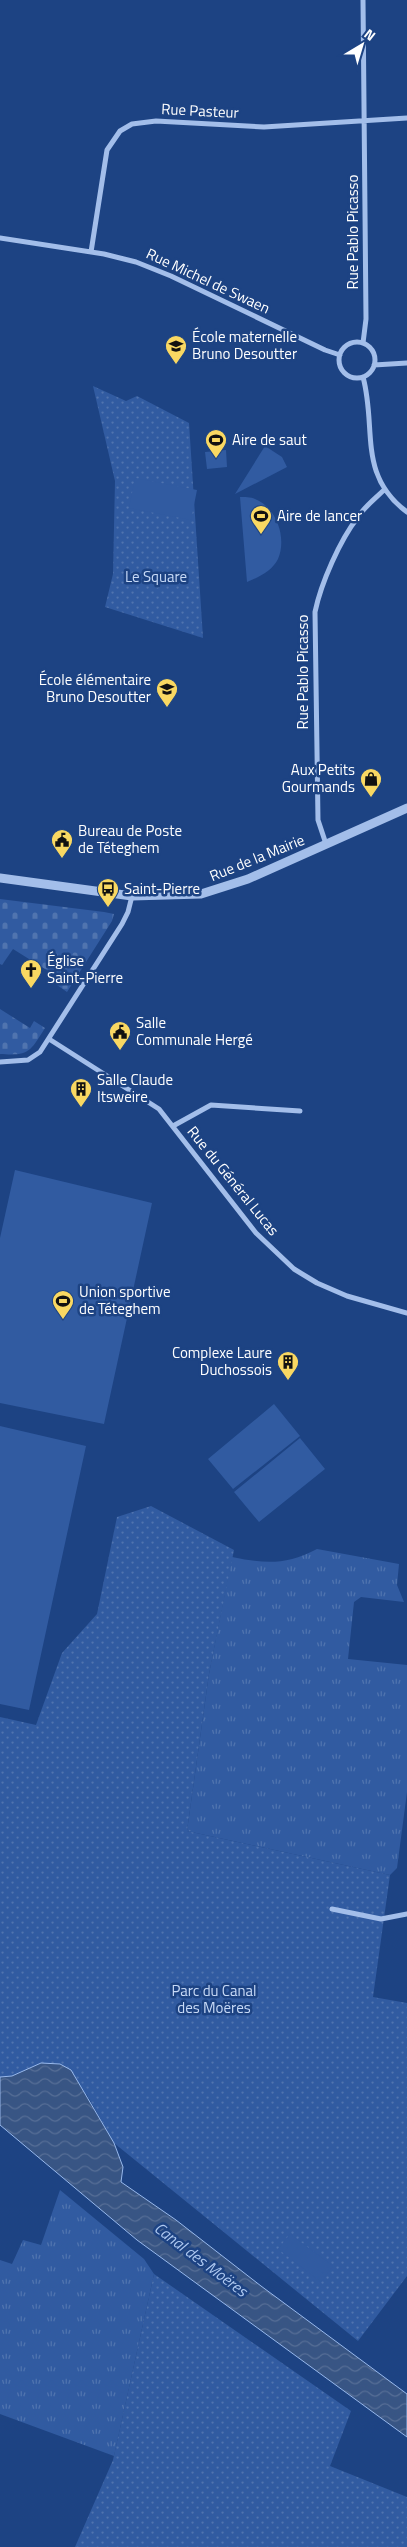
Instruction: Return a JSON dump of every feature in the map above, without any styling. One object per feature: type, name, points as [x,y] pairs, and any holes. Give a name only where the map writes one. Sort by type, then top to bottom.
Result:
[{"type":"street","name":"Rue Pablo Picasso","points":[[363,0],[366,319],[363,343]]},
{"type":"street","name":"Rue Pasteur","points":[[91,252],[107,150],[116,136],[128,126],[149,121],[264,127],[407,118]]},
{"type":"street","name":"Rue Michel de Swaen","points":[[0,238],[124,258],[162,272],[324,350],[340,355]]},
{"type":"street","points":[[363,343],[373,352],[374,366],[369,374],[353,378],[345,373],[340,364],[340,355],[349,344],[363,343]]},
{"type":"street","points":[[374,366],[407,363]]},
{"type":"street","points":[[363,377],[367,396],[370,454],[374,469],[385,489],[407,512]]},
{"type":"street","name":"Rue Pablo Picasso","points":[[326,844],[318,820],[315,612],[323,584],[352,525],[365,508],[385,489]]},
{"type":"street","name":"Rue de la Mairie","points":[[0,878],[132,896],[183,896],[209,893],[248,879],[407,808]]},
{"type":"street","points":[[0,1062],[28,1060],[40,1052],[122,924],[128,912],[132,896]]},
{"type":"street","name":"Rue du Général Lucas","points":[[49,1039],[153,1105],[173,1126],[256,1233],[287,1263],[317,1283],[335,1292],[366,1303],[407,1313]]},
{"type":"street","name":"Rue du Général Lucas","points":[[173,1126],[211,1105],[300,1111]]},
{"type":"street","points":[[332,1909],[381,1918],[407,1914]]},
{"type":"green space","name":"Le Square","points":[[93,386],[126,401],[137,396],[189,423],[203,638],[105,607],[113,574],[115,481]]},
{"type":"green space","name":"Aire de lancer","points":[[265,446],[282,457],[287,467],[235,494]]},
{"type":"green space","name":"Aire de saut","points":[[226,450],[227,467],[207,469],[205,452]]},
{"type":"green space","points":[[135,478],[197,490],[191,520],[129,508]]},
{"type":"green space","name":"Aire de lancer","points":[[240,497],[255,499],[269,509],[278,524],[281,542],[278,559],[272,567],[260,576],[247,582]]},
{"type":"green space","points":[[0,899],[114,914],[112,921],[67,992],[57,985],[61,979],[13,949],[2,965],[0,964]]},
{"type":"green space","points":[[0,1009],[30,1028],[34,1021],[45,1028],[28,1051],[17,1054],[0,1054]]},
{"type":"green space","name":"Union sportive de Téteghem","points":[[15,1170],[152,1203],[104,1424],[0,1403],[0,1238]]},
{"type":"green space","points":[[274,1404],[300,1436],[233,1489],[208,1459]]},
{"type":"green space","points":[[0,1426],[86,1446],[29,1710],[0,1704]]},
{"type":"green space","points":[[300,1438],[325,1469],[259,1522],[234,1492]]},
{"type":"green space","name":"Parc du Canal des Moëres","points":[[151,1506],[234,1550],[209,1674],[187,1831],[390,1875],[373,1997],[407,2003],[407,2276],[358,2341],[114,2143],[87,2095],[41,2063],[12,2076],[0,2077],[0,1717],[36,1725],[62,1653],[97,1614],[117,1517]]},
{"type":"green space","points":[[317,1549],[399,1564],[397,1585],[404,1602],[361,1597],[354,1602],[348,1659],[407,1665],[407,1792],[397,1868],[390,1875],[187,1831],[209,1674],[232,1557],[276,1562],[295,1558]]},
{"type":"green space","points":[[60,2190],[144,2259],[154,2274],[114,2456],[0,2414],[0,2260],[12,2264],[23,2240],[41,2245]]},
{"type":"green space","points":[[290,2234],[333,2266],[321,2282],[278,2249]]},
{"type":"green space","points":[[154,2274],[351,2411],[330,2466],[407,2497],[407,2547],[75,2547],[113,2460]]},
{"type":"water","name":"Canal des Moëres","points":[[41,2063],[60,2064],[71,2070],[114,2143],[123,2167],[121,2182],[176,2220],[261,2286],[407,2394],[407,2437],[137,2240],[0,2125],[0,2077],[12,2076]]},
{"type":"place","name":"École maternelle Bruno Desoutter","points":[[176,365]]},
{"type":"place","name":"Aire de saut","points":[[216,459]]},
{"type":"place","name":"Aire de lancer","points":[[261,535]]},
{"type":"place","name":"École élémentaire Bruno Desoutter","points":[[167,708]]},
{"type":"place","name":"Aux Petits Gourmands","points":[[371,798]]},
{"type":"place","name":"Bureau de Poste de Téteghem","points":[[62,859]]},
{"type":"place","name":"Saint-Pierre","points":[[108,908]]},
{"type":"place","name":"Église Saint-Pierre","points":[[31,989]]},
{"type":"place","name":"Salle Communale Hergé","points":[[120,1051]]},
{"type":"place","name":"Salle Claude Itsweire","points":[[81,1108]]},
{"type":"place","name":"Union sportive de Téteghem","points":[[63,1320]]},
{"type":"place","name":"Complexe Laure Duchossois","points":[[288,1381]]}]
